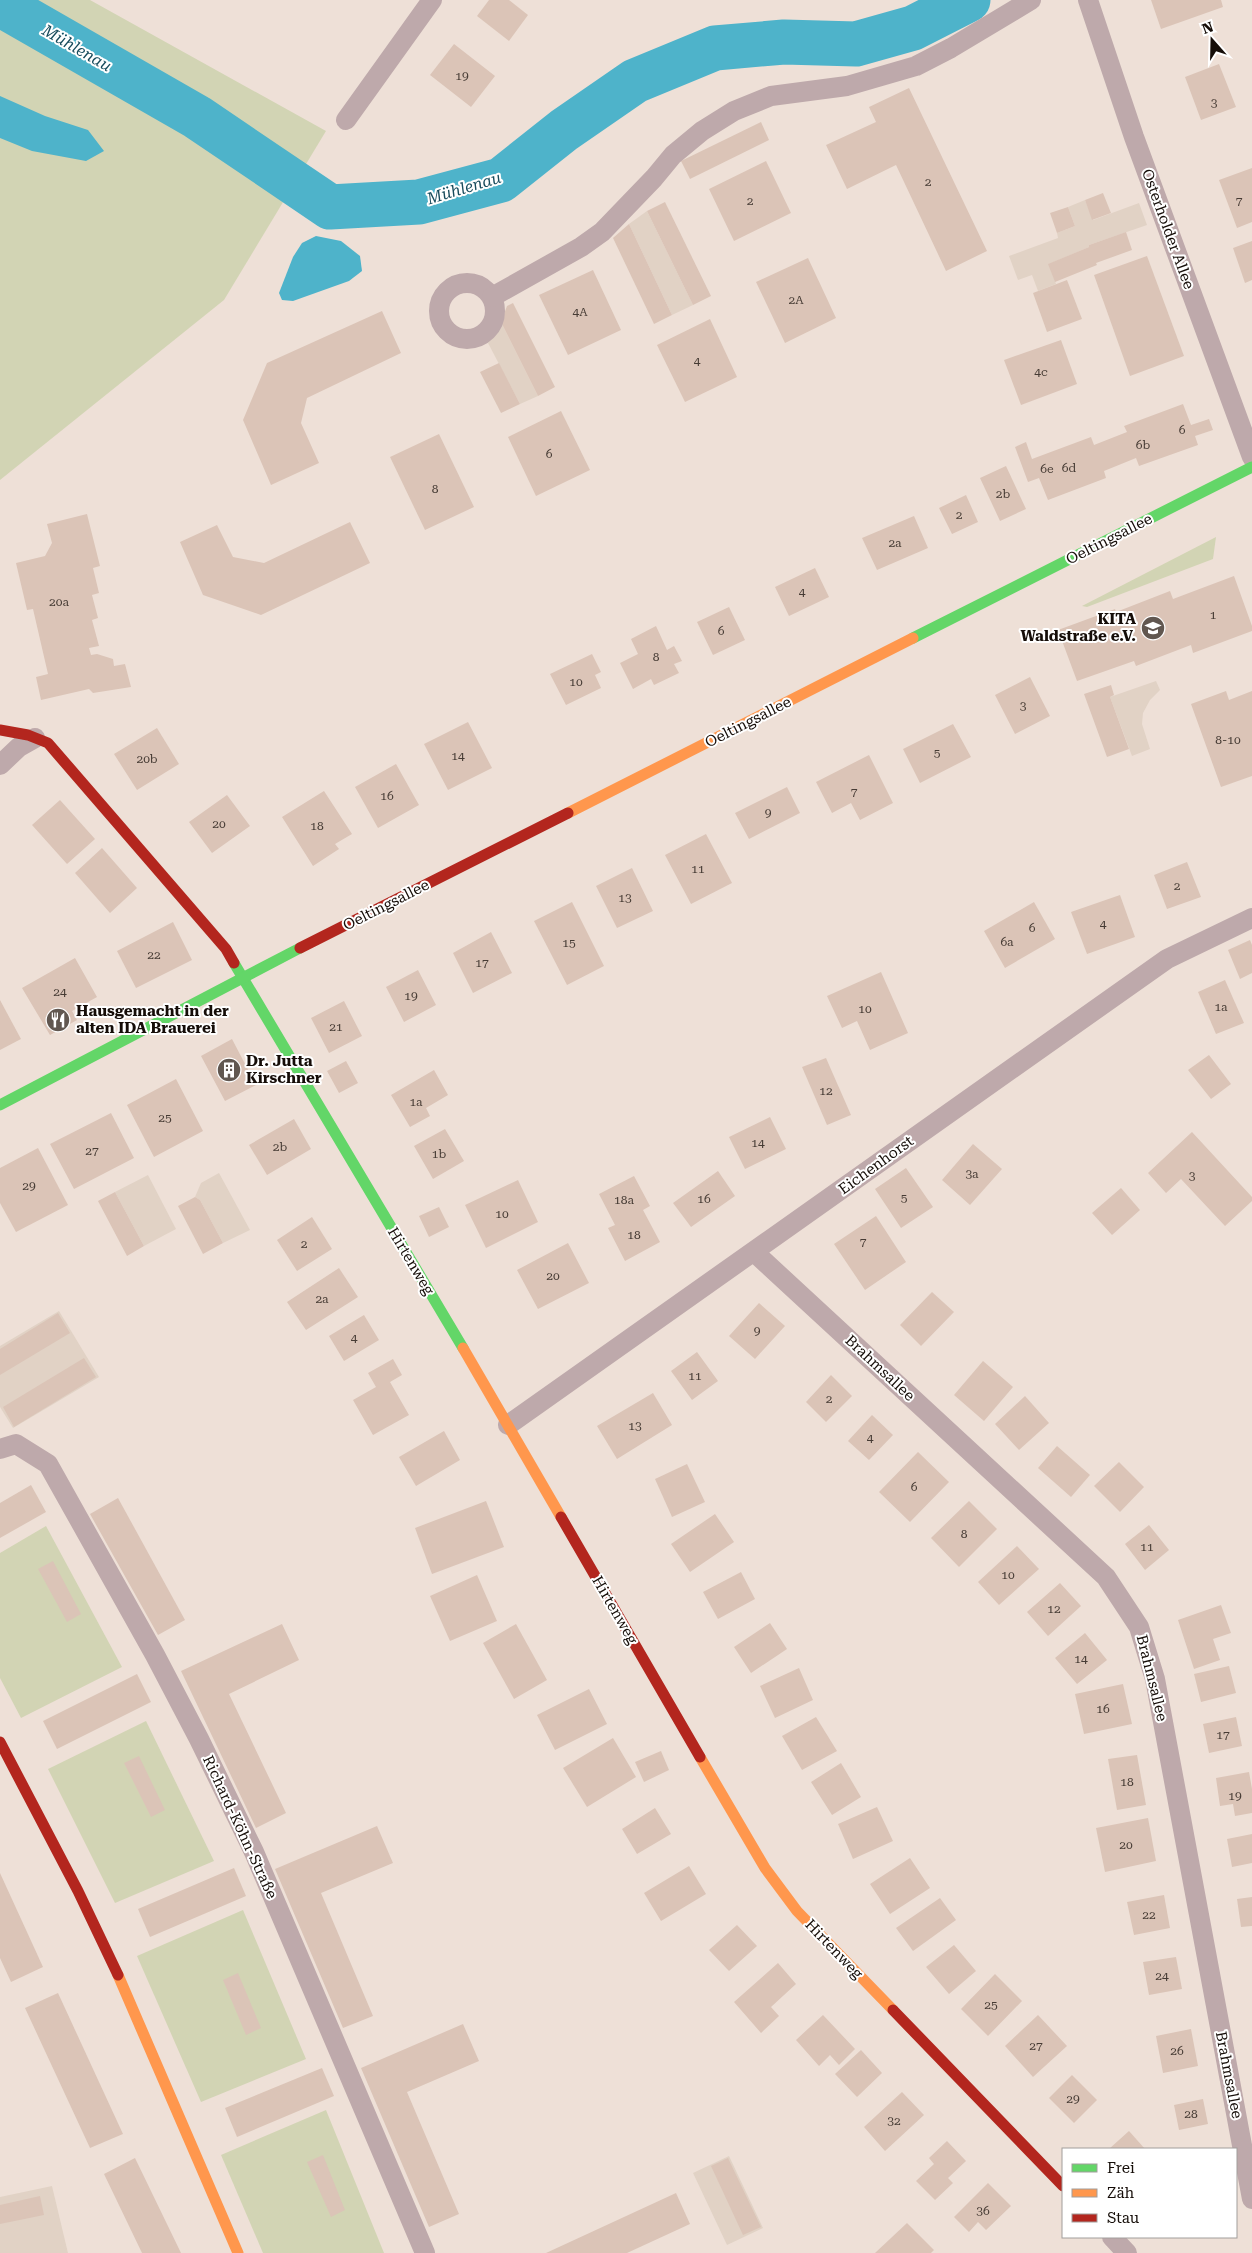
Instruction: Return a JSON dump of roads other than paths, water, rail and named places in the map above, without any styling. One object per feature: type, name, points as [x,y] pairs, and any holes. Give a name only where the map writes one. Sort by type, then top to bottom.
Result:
[{"type":"street","points":[[346,120],[432,0]]},
{"type":"street","points":[[492,297],[581,247],[602,232],[673,155],[702,132],[734,111],[771,96],[847,86],[916,66],[951,48],[1031,0]]},
{"type":"street","name":"Osterholder Allee","points":[[1088,0],[1134,137],[1252,457]]},
{"type":"street","name":"Oeltingsallee","points":[[0,1105],[243,977],[1252,467]]},
{"type":"street","points":[[0,730],[48,743],[226,949],[243,977]]},
{"type":"street","points":[[0,765],[18,747],[35,738]]},
{"type":"street","name":"Eichenhorst","points":[[508,1425],[1167,959],[1252,918]]},
{"type":"street","name":"Hirtenweg","points":[[243,977],[508,1425],[765,1868],[797,1911],[1062,2185]]},
{"type":"street","name":"Brahmsallee","points":[[754,1252],[1106,1577],[1139,1627],[1155,1680],[1252,2199]]},
{"type":"street","name":"Richard-Köhn-Straße","points":[[0,1448],[16,1444],[48,1464],[155,1654],[254,1852],[425,2253]]},
{"type":"street","points":[[2,1750],[50,1834],[92,1920],[180,2115],[238,2253]]},
{"type":"street","points":[[1113,2238],[1127,2253]]},
{"type":"water","points":[[0,96],[45,116],[88,130],[104,151],[86,161],[32,151],[0,138]]},
{"type":"water","points":[[316,236],[341,241],[360,256],[362,271],[349,281],[293,301],[282,300],[279,293],[293,257],[302,243]]},
{"type":"waterway","name":"Mühlenau","points":[[0,4],[197,117],[330,207],[419,202],[501,180],[564,130],[635,81],[715,48],[784,42],[856,44],[913,28],[968,0]]},
{"type":"place","name":"KITA Waldstraße e.V.","points":[[1153,628]]},
{"type":"place","name":"Hausgemacht in der alten IDA Brauerei","points":[[58,1020]]},
{"type":"place","name":"Dr. Jutta Kirschner","points":[[229,1070]]}]
